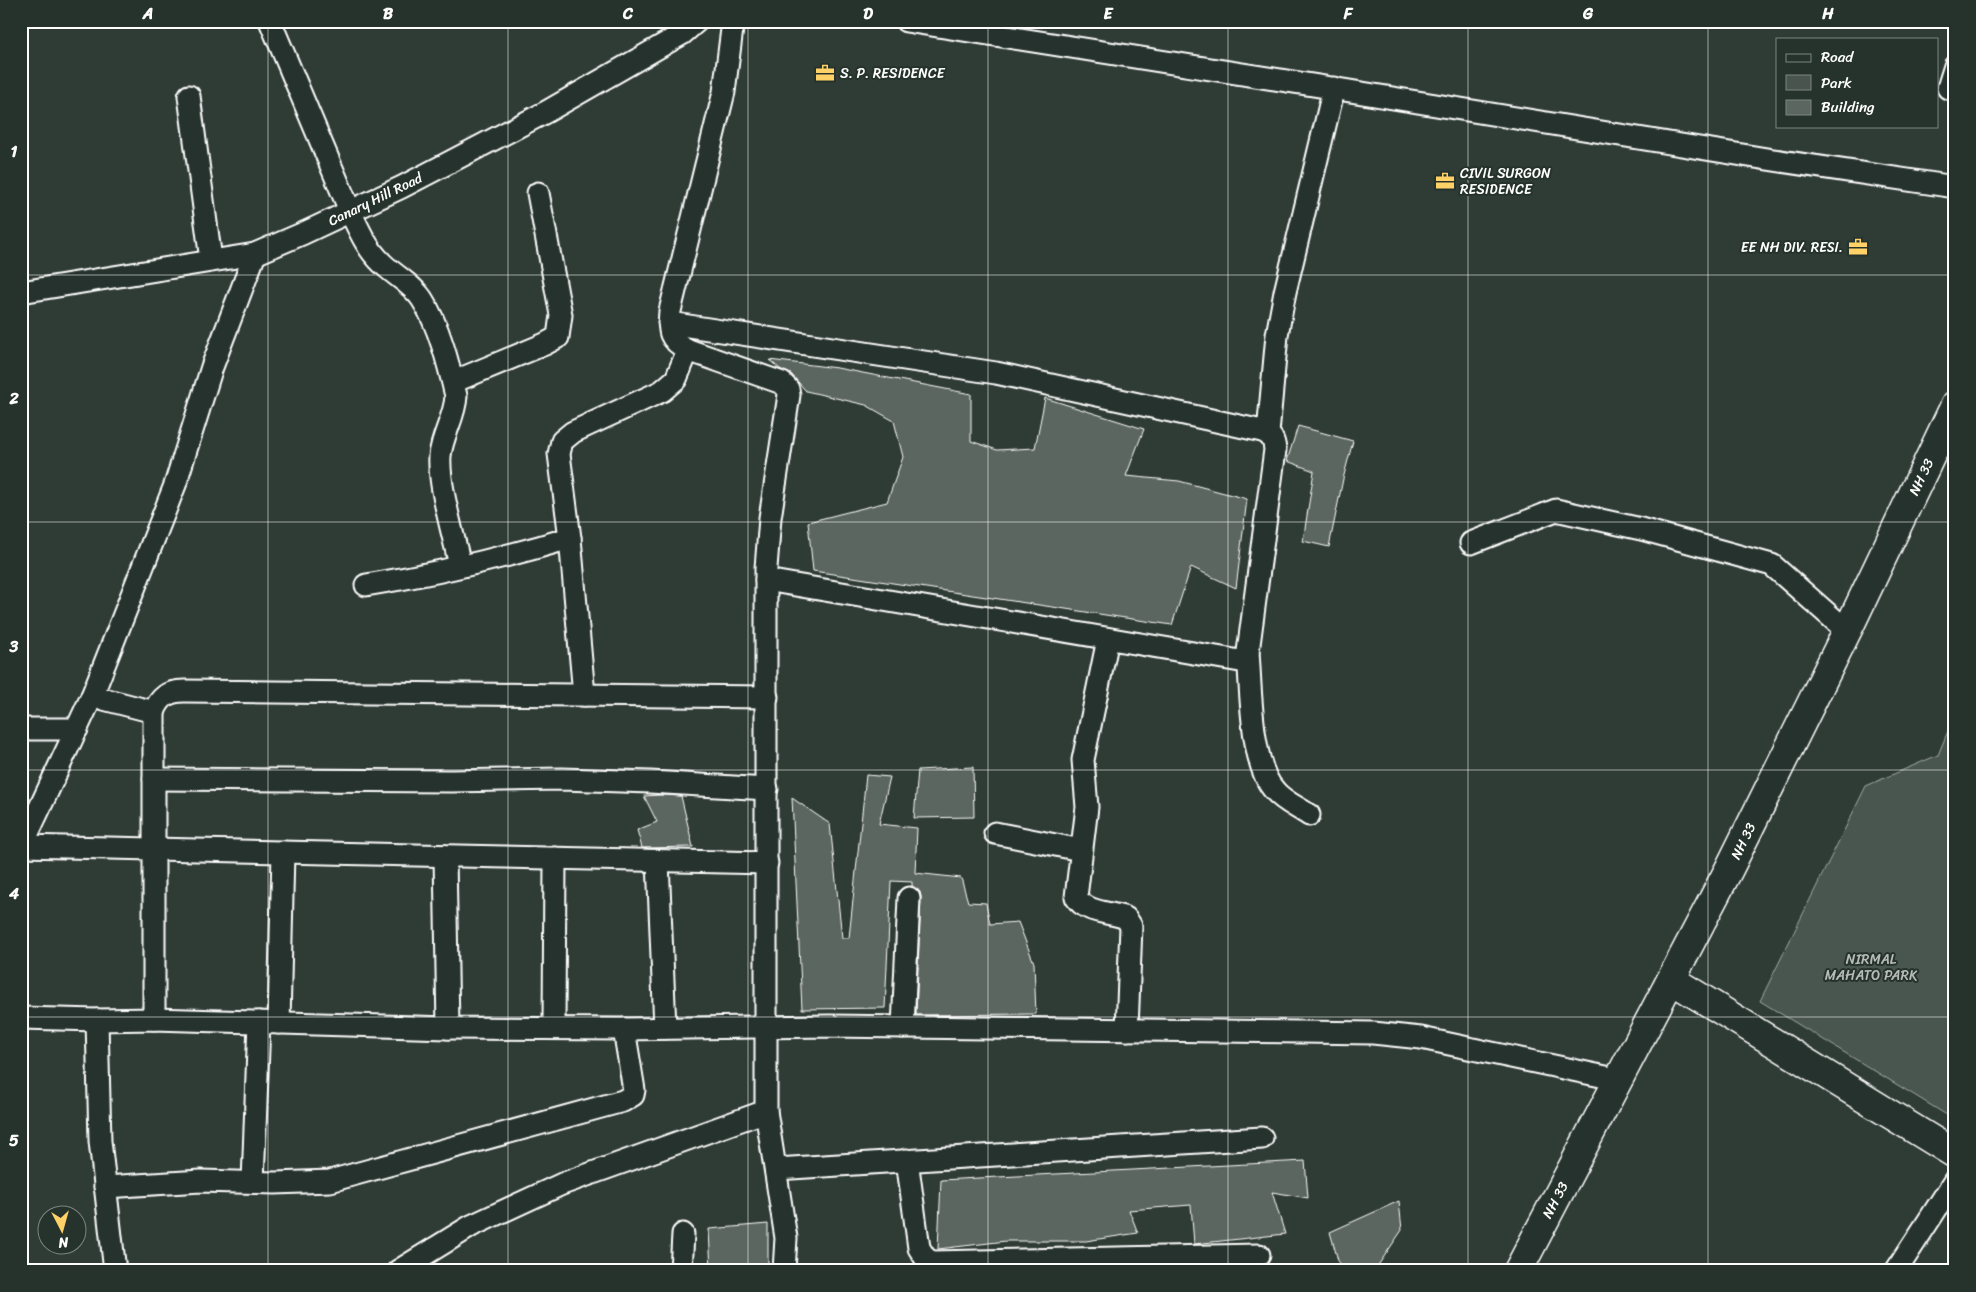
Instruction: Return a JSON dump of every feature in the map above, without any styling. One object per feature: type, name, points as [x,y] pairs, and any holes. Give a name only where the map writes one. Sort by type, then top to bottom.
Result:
[{"type":"main road","name":"NH 33","points":[[1518,1271],[1672,980],[1847,632],[1955,405]]},
{"type":"main road","points":[[1672,980],[1955,1154]]},
{"type":"street","points":[[270,21],[350,211],[370,250],[421,297],[433,319],[456,396],[455,408],[444,437],[440,456],[441,478],[460,566]]},
{"type":"street","name":"Canary Hill Road","points":[[21,292],[255,254],[304,234],[546,112],[682,34],[697,21]]},
{"type":"street","points":[[733,21],[724,92],[670,311],[669,323],[670,335],[676,344],[782,383],[788,389],[789,399],[770,518],[766,580],[766,1111],[786,1238],[784,1271]]},
{"type":"street","points":[[906,21],[1954,188]]},
{"type":"street","points":[[1948,88],[1955,66]]},
{"type":"street","points":[[1268,433],[1277,335],[1334,88]]},
{"type":"street","points":[[189,96],[211,260]]},
{"type":"street","points":[[453,382],[558,337],[560,315],[538,193]]},
{"type":"street","points":[[255,254],[212,367],[175,485],[92,696],[22,847],[767,863]]},
{"type":"street","points":[[669,323],[996,373],[1268,433],[1275,442],[1276,450],[1248,652],[1256,743],[1262,768],[1274,791],[1310,815]]},
{"type":"street","points":[[584,695],[570,538],[560,454],[562,441],[573,432],[662,391],[676,379],[688,350]]},
{"type":"street","points":[[1471,543],[1556,510],[1632,527],[1772,565],[1847,632]]},
{"type":"street","points":[[366,585],[416,577],[570,538]]},
{"type":"street","points":[[766,580],[1235,661],[1244,659],[1248,652]]},
{"type":"street","points":[[1108,639],[1083,760],[1087,807],[1076,897],[1080,903],[1088,908],[1126,918],[1131,926],[1128,1030]]},
{"type":"street","points":[[154,1019],[154,712],[158,702],[165,695],[174,691],[767,697]]},
{"type":"street","points":[[92,696],[154,712]]},
{"type":"street","points":[[21,729],[76,729]]},
{"type":"street","points":[[154,779],[442,781],[562,779],[767,789]]},
{"type":"street","points":[[995,832],[1081,850]]},
{"type":"street","points":[[253,1182],[283,852]]},
{"type":"street","points":[[445,856],[448,1028]]},
{"type":"street","points":[[554,1028],[555,858]]},
{"type":"street","points":[[658,861],[665,1028]]},
{"type":"street","points":[[903,1027],[908,898]]},
{"type":"street","points":[[21,1018],[154,1019],[448,1028],[624,1030],[765,1026],[1373,1033],[1421,1038],[1620,1080]]},
{"type":"street","points":[[98,1020],[100,1141],[115,1271]]},
{"type":"street","points":[[106,1187],[201,1181],[330,1180],[623,1101],[633,1095],[634,1090],[624,1030]]},
{"type":"street","points":[[398,1271],[471,1226],[562,1184],[766,1111]]},
{"type":"street","points":[[776,1168],[1262,1138]]},
{"type":"street","points":[[907,1160],[921,1262],[926,1259],[993,1266],[1259,1256]]},
{"type":"street","points":[[1896,1271],[1955,1180]]},
{"type":"street","points":[[681,1271],[683,1234]]},
{"type":"green space","name":"NIRMAL MAHATO PARK","points":[[1955,714],[1955,1120],[1760,1001],[1866,786],[1938,755]]},
{"type":"building","points":[[769,360],[837,368],[971,394],[971,441],[997,450],[1035,448],[1045,398],[1144,429],[1126,476],[1179,481],[1247,499],[1236,588],[1191,567],[1172,625],[813,571],[808,522],[887,502],[903,457],[894,421],[866,405],[806,391],[791,374],[780,369]]},
{"type":"building","points":[[1298,426],[1353,441],[1329,547],[1303,541],[1314,471],[1287,461]]},
{"type":"building","points":[[973,767],[974,817],[914,818],[918,770]]},
{"type":"building","points":[[866,775],[890,777],[879,824],[917,828],[915,873],[961,878],[968,902],[986,903],[990,924],[1018,922],[1034,963],[1036,1014],[916,1015],[920,892],[912,886],[912,882],[891,881],[885,1008],[802,1009],[792,798],[830,824],[842,938],[849,938]]},
{"type":"building","points":[[644,796],[681,796],[693,847],[642,848],[637,830],[657,822]]},
{"type":"building","points":[[1305,1161],[1308,1198],[1272,1192],[1285,1234],[1194,1244],[1191,1205],[1129,1210],[1138,1233],[1086,1241],[1006,1241],[938,1249],[941,1180]]},
{"type":"building","points":[[1399,1201],[1402,1230],[1377,1267],[1365,1271],[1341,1271],[1330,1232]]},
{"type":"building","points":[[768,1224],[768,1271],[711,1271],[709,1229]]},
{"type":"place","name":"S. P. RESIDENCE","points":[[825,73]]},
{"type":"place","name":"CIVIL SURGON RESIDENCE","points":[[1445,181]]},
{"type":"place","name":"EE NH DIV. RESI.","points":[[1858,247]]}]
